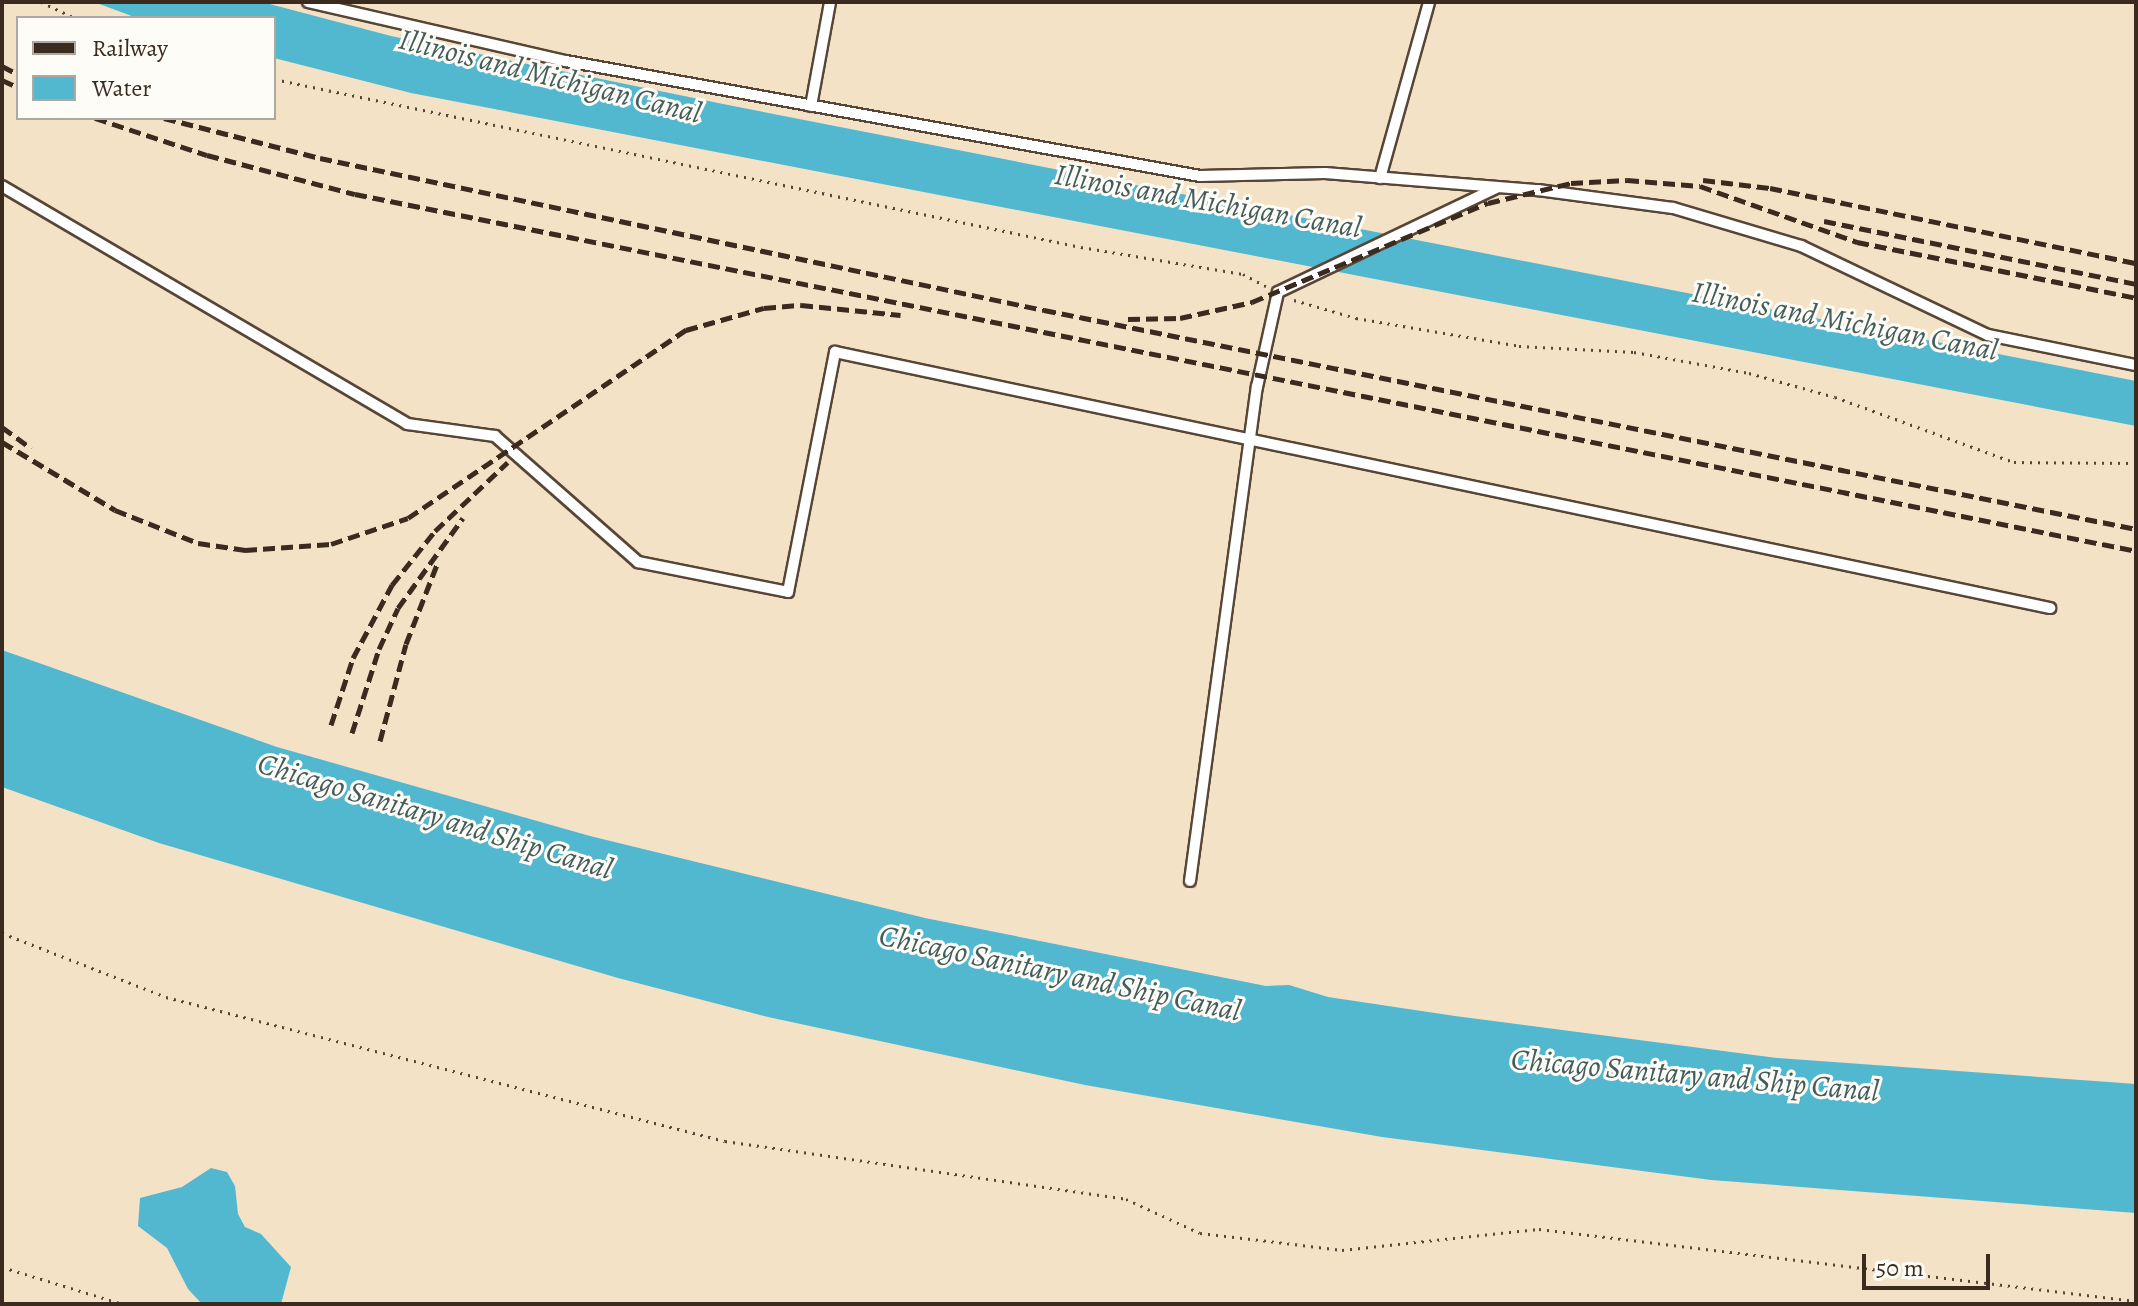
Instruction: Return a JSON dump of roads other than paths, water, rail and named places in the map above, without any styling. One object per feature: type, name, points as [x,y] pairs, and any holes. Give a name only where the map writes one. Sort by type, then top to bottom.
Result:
[{"type":"lane","points":[[312,2],[566,61],[1200,176],[1380,178],[1499,186],[1673,208],[1801,246],[1988,335],[2136,365]]},
{"type":"lane","points":[[811,106],[830,2]]},
{"type":"lane","points":[[1380,178],[1429,2]]},
{"type":"lane","points":[[2,186],[407,424],[495,436],[638,562],[788,592],[835,352],[2050,608]]},
{"type":"lane","points":[[1190,881],[1250,439],[1278,292],[1403,235],[1499,186]]},
{"type":"water","name":"Illinois and Michigan Canal","points":[[94,2],[262,2],[391,36],[733,106],[2136,381],[2136,426],[411,93],[276,59],[276,16],[132,16]]},
{"type":"water","name":"Chicago Sanitary and Ship Canal","points":[[2,650],[277,747],[590,836],[925,918],[1266,986],[1289,985],[1328,997],[1455,1016],[1777,1058],[2136,1084],[2136,1213],[1711,1180],[1382,1137],[1085,1085],[768,1017],[618,978],[159,843],[2,787]]},
{"type":"water","points":[[211,1168],[227,1172],[235,1186],[238,1214],[245,1227],[261,1234],[291,1267],[281,1304],[202,1304],[188,1289],[167,1248],[138,1226],[140,1198],[182,1187]]},
{"type":"railway","points":[[2,66],[16,73]]},
{"type":"railway","points":[[2,80],[16,86]]},
{"type":"railway","points":[[101,120],[207,155],[355,194],[2136,551]]},
{"type":"railway","points":[[172,120],[320,158],[1044,310],[2136,529]]},
{"type":"railway","points":[[1128,319],[1180,318],[1252,302],[1488,203],[1571,183],[1627,180],[1700,186],[1857,242],[2136,298]]},
{"type":"railway","points":[[1703,180],[1770,188],[2136,263]]},
{"type":"railway","points":[[1824,221],[2136,284]]},
{"type":"railway","points":[[2,442],[115,510],[198,543],[245,550],[331,544],[408,518],[686,330],[764,308],[801,305],[901,315]]},
{"type":"railway","points":[[2,427],[31,448]]},
{"type":"railway","points":[[331,725],[353,658],[392,585],[435,531],[508,462]]},
{"type":"railway","points":[[352,733],[379,649],[398,608],[463,518]]},
{"type":"railway","points":[[380,741],[406,644],[438,562]]}]
